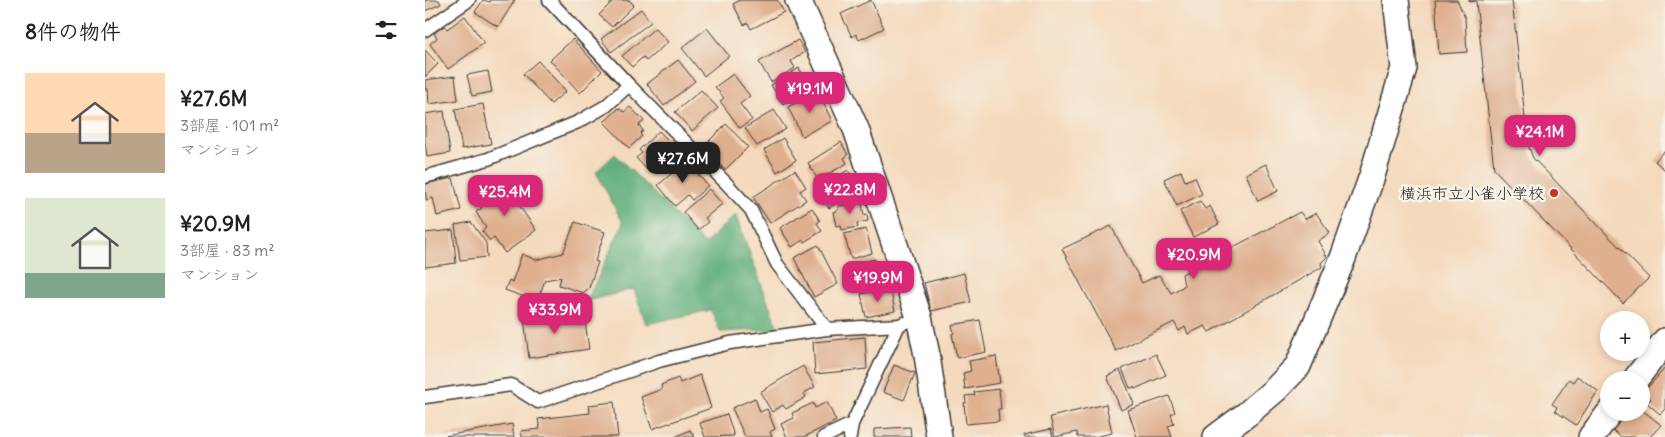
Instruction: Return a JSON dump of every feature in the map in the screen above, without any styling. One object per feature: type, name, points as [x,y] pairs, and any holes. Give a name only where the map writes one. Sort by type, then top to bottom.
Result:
[{"type":"street","points":[[798,0],[855,128],[909,321],[927,355],[939,437]]},
{"type":"street","points":[[1215,437],[1247,414],[1276,389],[1298,366],[1343,258],[1372,176],[1404,68],[1395,0]]},
{"type":"street","points":[[1642,371],[1665,341]]},
{"type":"lane","points":[[425,30],[469,0]]},
{"type":"lane","points":[[549,0],[751,210],[777,264],[827,329]]},
{"type":"lane","points":[[425,177],[488,159],[577,122],[606,106],[629,85]]},
{"type":"lane","points":[[425,397],[511,385],[538,402],[659,361],[730,343],[827,329],[909,321]]},
{"type":"lane","points":[[824,437],[851,431],[909,321]]},
{"type":"green space","points":[[615,154],[705,244],[735,214],[778,329],[720,332],[711,310],[646,324],[634,289],[587,301],[623,223],[596,172]]},
{"type":"building","points":[[425,0],[439,0],[441,4],[425,11]]},
{"type":"building","points":[[483,0],[490,2],[491,0],[515,0],[498,27],[475,12]]},
{"type":"building","points":[[614,0],[629,0],[634,5],[612,27],[599,15]]},
{"type":"building","points":[[740,0],[777,0],[784,12],[751,29],[748,23],[744,25],[733,4]]},
{"type":"building","points":[[871,0],[884,28],[859,40],[856,34],[852,37],[841,14]]},
{"type":"building","points":[[1435,0],[1457,0],[1465,18],[1467,52],[1439,54]]},
{"type":"building","points":[[1469,0],[1512,0],[1528,145],[1533,158],[1649,278],[1623,303],[1494,169],[1476,1],[1469,2]]},
{"type":"building","points":[[641,9],[651,22],[611,52],[601,39]]},
{"type":"building","points":[[465,16],[484,43],[448,69],[430,44],[437,38],[434,33],[444,26],[447,29]]},
{"type":"building","points":[[655,28],[668,42],[646,61],[643,57],[632,67],[622,56]]},
{"type":"building","points":[[707,28],[729,56],[704,76],[682,48]]},
{"type":"building","points":[[573,39],[602,71],[580,93],[550,60]]},
{"type":"building","points":[[798,40],[805,52],[791,61],[795,68],[771,82],[759,62]]},
{"type":"building","points":[[425,50],[438,64],[425,77]]},
{"type":"building","points":[[678,60],[695,81],[664,106],[647,84]]},
{"type":"building","points":[[538,61],[566,91],[551,104],[523,74]]},
{"type":"building","points":[[799,68],[810,87],[783,104],[771,85]]},
{"type":"building","points":[[488,71],[492,92],[472,96],[467,75]]},
{"type":"building","points":[[733,74],[750,96],[740,104],[752,120],[740,128],[720,101],[724,98],[715,87]]},
{"type":"building","points":[[455,76],[458,100],[429,104],[428,89],[425,90],[425,80]]},
{"type":"building","points":[[701,90],[718,108],[692,131],[675,112]]},
{"type":"building","points":[[818,92],[832,121],[802,136],[788,107]]},
{"type":"building","points":[[483,104],[491,144],[462,149],[455,109]]},
{"type":"building","points":[[630,107],[644,121],[639,125],[643,131],[640,134],[642,136],[629,148],[604,122],[619,108],[624,112]]},
{"type":"building","points":[[774,110],[786,129],[757,146],[745,128]]},
{"type":"building","points":[[444,111],[450,153],[427,157],[425,114]]},
{"type":"building","points":[[726,124],[748,147],[725,170],[703,147]]},
{"type":"building","points":[[659,131],[672,144],[662,154],[666,158],[650,173],[636,158],[642,153],[639,150]]},
{"type":"building","points":[[783,138],[796,160],[777,172],[764,150]]},
{"type":"building","points":[[841,142],[848,155],[844,158],[847,163],[818,180],[808,163]]},
{"type":"building","points":[[1665,150],[1665,170],[1655,161]]},
{"type":"building","points":[[687,161],[708,186],[692,200],[688,195],[675,206],[658,185]]},
{"type":"building","points":[[1266,164],[1278,191],[1258,201],[1246,174]]},
{"type":"building","points":[[795,170],[806,187],[800,191],[806,200],[770,223],[753,197]]},
{"type":"building","points":[[848,170],[854,179],[851,181],[857,189],[829,208],[817,190]]},
{"type":"building","points":[[1181,171],[1185,181],[1195,177],[1202,194],[1177,206],[1164,179]]},
{"type":"building","points":[[453,178],[461,210],[437,216],[433,198],[426,200],[425,184]]},
{"type":"building","points":[[514,180],[527,198],[518,204],[536,230],[505,253],[494,238],[490,241],[482,231],[486,228],[476,212],[482,208],[477,201],[490,192],[493,196]]},
{"type":"building","points":[[709,189],[722,204],[705,218],[708,222],[698,230],[683,212]]},
{"type":"building","points":[[861,199],[864,215],[867,214],[868,221],[857,223],[858,227],[842,230],[841,225],[836,226],[833,212],[838,210],[838,206],[847,205],[846,202]]},
{"type":"building","points":[[1200,201],[1205,209],[1210,206],[1219,224],[1193,237],[1180,211]]},
{"type":"building","points":[[812,208],[820,221],[817,223],[822,231],[792,247],[780,228]]},
{"type":"building","points":[[1300,212],[1305,219],[1316,213],[1330,233],[1318,241],[1327,257],[1321,263],[1322,267],[1209,332],[1205,326],[1188,334],[1185,327],[1179,331],[1174,322],[1116,351],[1062,249],[1111,226],[1142,283],[1159,275],[1171,293],[1184,286],[1182,274]]},
{"type":"building","points":[[471,222],[486,243],[487,257],[460,260],[455,225]]},
{"type":"building","points":[[575,222],[605,232],[595,261],[598,262],[589,288],[583,293],[559,285],[561,277],[545,280],[536,301],[505,290],[509,280],[512,282],[522,254],[536,260],[563,253]]},
{"type":"building","points":[[866,229],[872,253],[851,259],[844,234]]},
{"type":"building","points":[[453,230],[456,263],[425,267],[425,233]]},
{"type":"building","points":[[818,245],[838,284],[814,297],[794,258]]},
{"type":"building","points":[[875,259],[880,280],[858,285],[855,275],[860,273],[857,263]]},
{"type":"building","points":[[964,273],[971,302],[931,311],[924,283]]},
{"type":"building","points":[[890,288],[895,311],[866,317],[861,294]]},
{"type":"building","points":[[560,314],[585,321],[589,349],[529,358],[524,319]]},
{"type":"building","points":[[980,320],[986,352],[957,358],[952,325]]},
{"type":"building","points":[[865,337],[867,369],[815,374],[813,342]]},
{"type":"building","points":[[1156,354],[1166,375],[1135,389],[1134,387],[1130,388],[1122,369]]},
{"type":"building","points":[[996,356],[1000,383],[965,389],[963,373],[971,371],[969,361]]},
{"type":"building","points":[[894,365],[915,373],[904,400],[883,392]]},
{"type":"building","points":[[803,366],[815,387],[804,393],[806,397],[786,409],[783,405],[772,412],[760,392]]},
{"type":"building","points":[[1665,368],[1665,409],[1660,414],[1650,406],[1650,385]]},
{"type":"building","points":[[1120,370],[1134,404],[1121,410],[1107,376]]},
{"type":"building","points":[[700,375],[711,408],[652,429],[641,397],[662,389],[661,385],[678,378],[680,383]]},
{"type":"building","points":[[1577,376],[1598,391],[1576,425],[1555,411],[1557,407],[1552,404],[1569,379],[1573,382]]},
{"type":"building","points":[[999,389],[1001,409],[998,409],[999,421],[966,424],[965,396],[975,395],[974,392]]},
{"type":"building","points":[[1169,396],[1175,412],[1171,414],[1174,424],[1168,426],[1172,437],[1137,437],[1128,410]]},
{"type":"building","points":[[755,398],[760,412],[767,409],[775,429],[770,432],[772,437],[745,437],[732,408]]},
{"type":"building","points":[[614,402],[618,437],[522,437],[521,431],[540,429],[538,419],[590,413],[589,405]]},
{"type":"building","points":[[827,402],[836,421],[804,437],[787,437],[781,424],[794,418],[792,413],[813,403],[815,408]]},
{"type":"building","points":[[1106,404],[1112,433],[1094,437],[1078,437],[1077,432],[1055,437],[1050,417]]},
{"type":"building","points":[[727,414],[734,436],[705,437],[700,423]]},
{"type":"building","points":[[1650,416],[1661,425],[1650,437],[1621,437],[1610,428],[1616,421],[1650,421]]},
{"type":"building","points":[[512,424],[514,437],[445,437],[445,436]]},
{"type":"building","points":[[910,427],[911,437],[874,437],[874,429]]},
{"type":"building","points":[[1051,429],[1053,437],[1025,437],[1024,435]]},
{"type":"building","points":[[690,430],[694,437],[675,437]]},
{"type":"place","name":"横浜市立小雀小学校","points":[[1554,193]]}]
